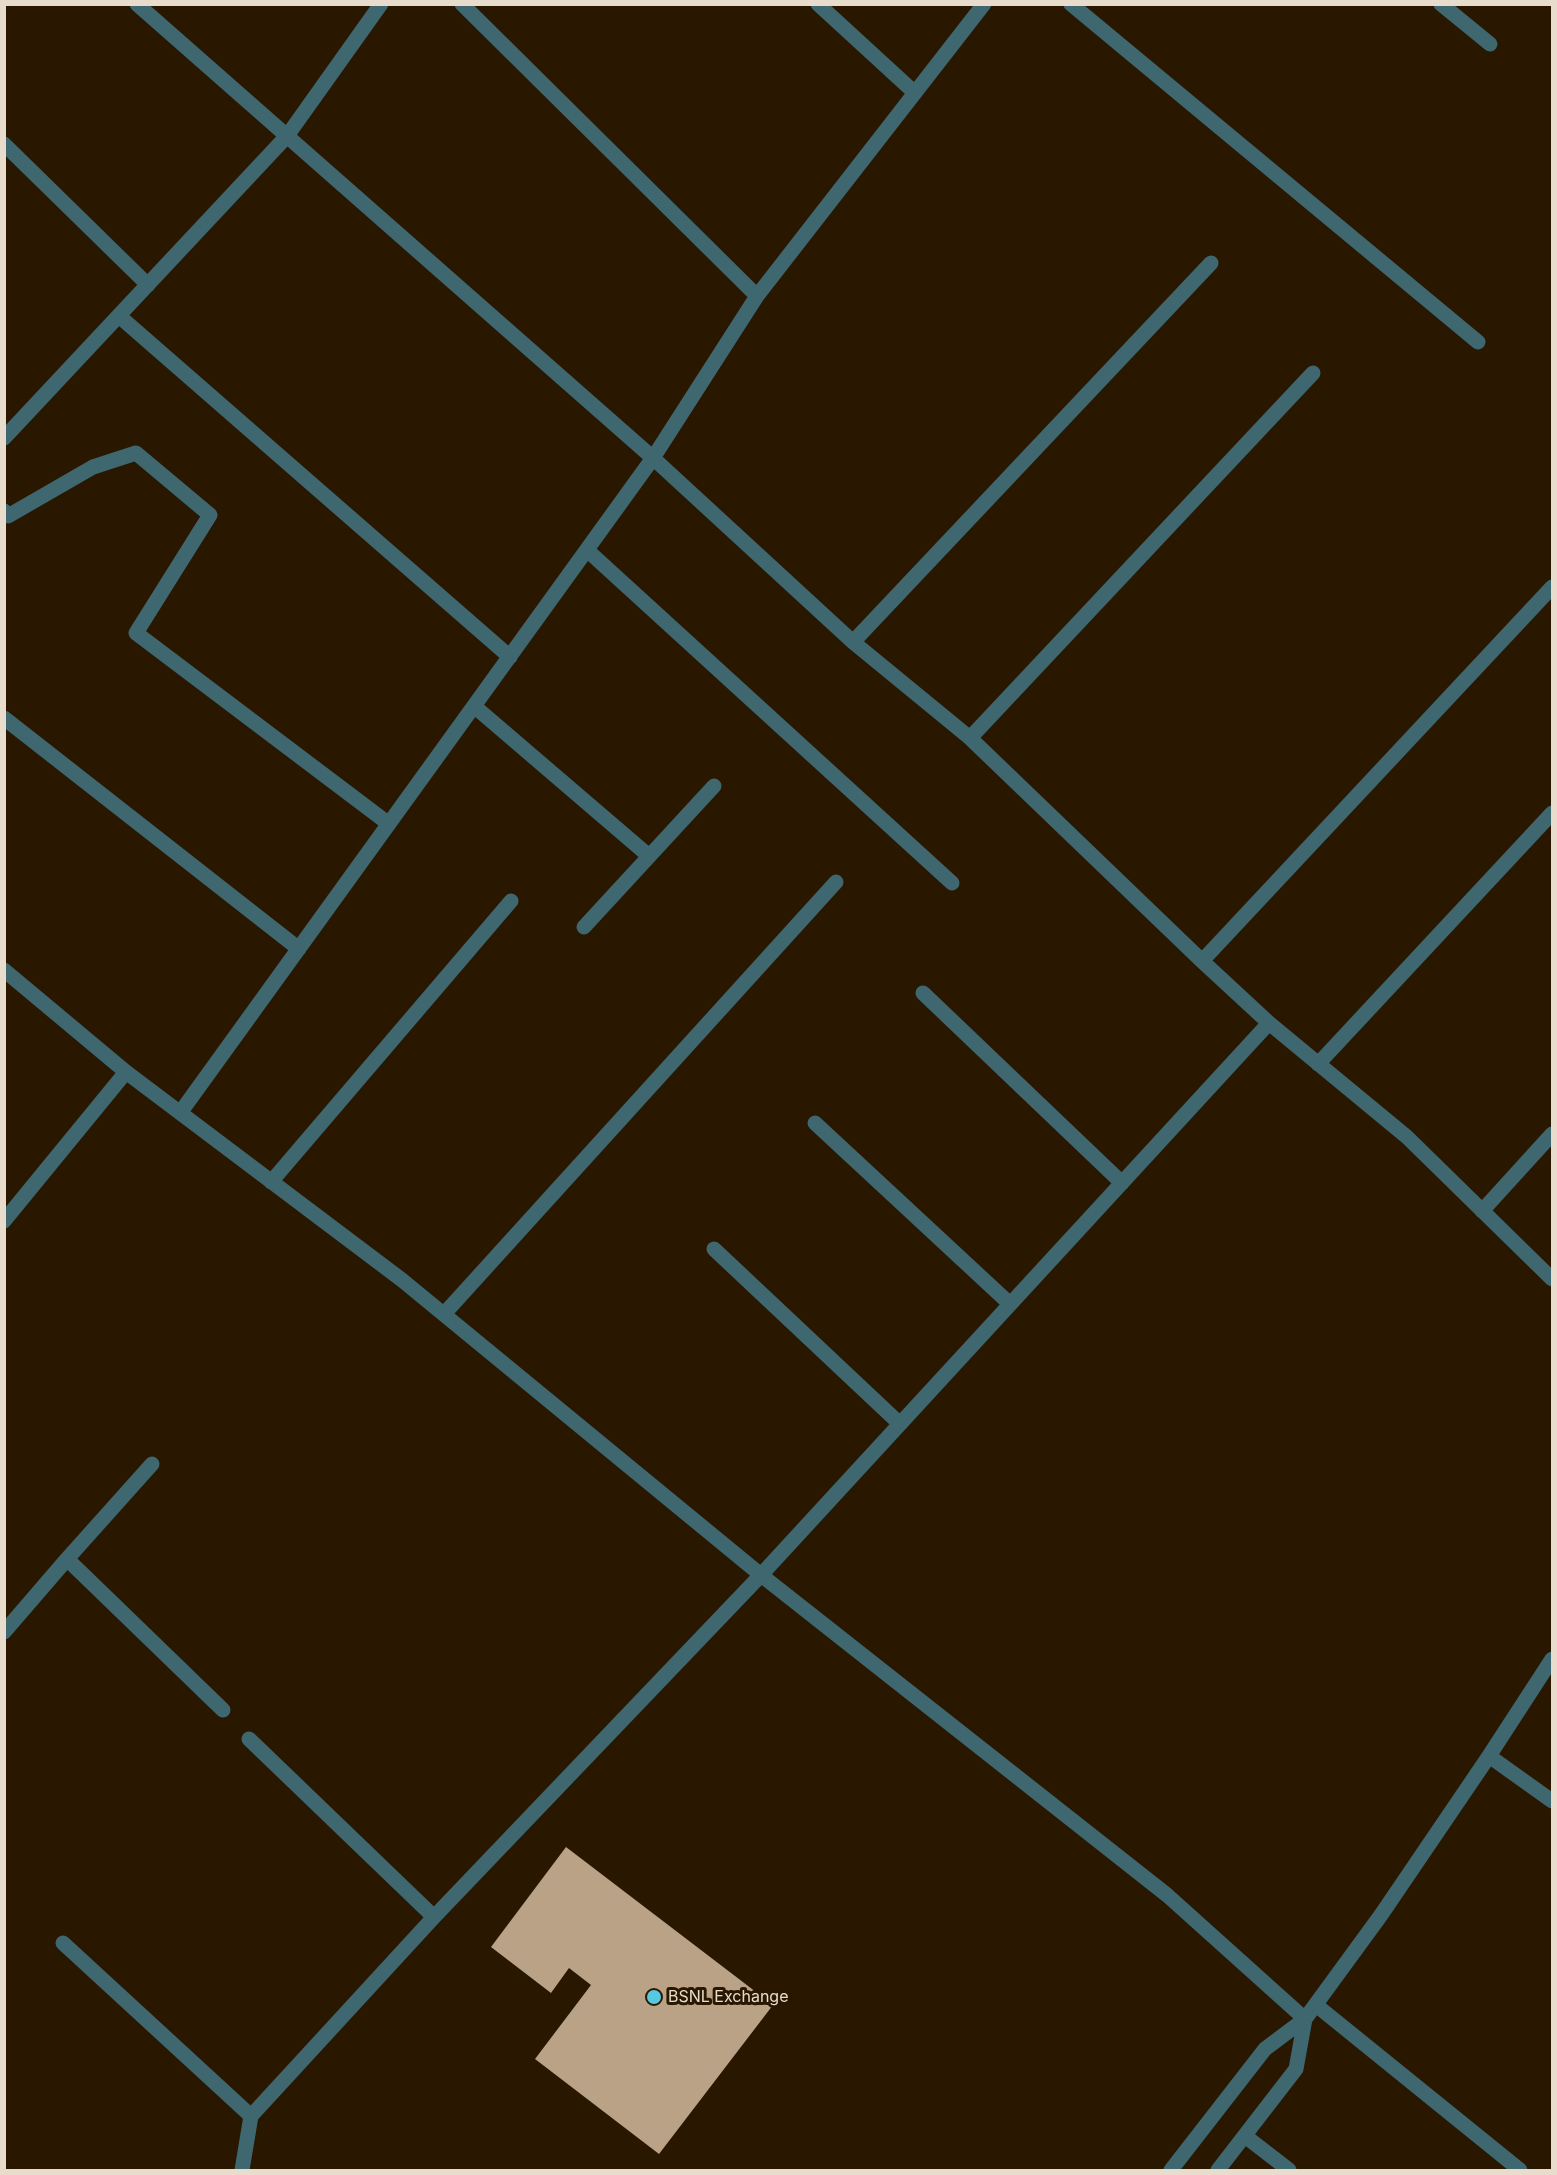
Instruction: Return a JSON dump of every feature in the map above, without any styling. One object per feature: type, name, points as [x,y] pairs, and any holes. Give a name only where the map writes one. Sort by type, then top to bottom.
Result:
[{"type":"street","points":[[138,4],[653,458],[853,642],[970,738],[1202,961],[1269,1023],[1407,1137],[1552,1279]]},
{"type":"street","points":[[4,438],[287,136],[381,4]]},
{"type":"street","points":[[462,4],[757,296]]},
{"type":"street","points":[[818,4],[915,93]]},
{"type":"street","points":[[180,1113],[653,458],[757,296],[984,4]]},
{"type":"street","points":[[1071,4],[1478,342]]},
{"type":"street","points":[[1441,4],[1490,44]]},
{"type":"street","points":[[4,144],[148,285]]},
{"type":"street","points":[[853,642],[1211,263]]},
{"type":"street","points":[[119,316],[510,657]]},
{"type":"street","points":[[970,738],[1313,373]]},
{"type":"street","points":[[4,511],[8,516],[93,467],[136,453],[210,515],[136,633],[389,824]]},
{"type":"street","points":[[587,550],[952,883]]},
{"type":"street","points":[[1202,961],[1552,587]]},
{"type":"street","points":[[474,706],[649,856]]},
{"type":"street","points":[[4,718],[299,949]]},
{"type":"street","points":[[584,927],[714,786]]},
{"type":"street","points":[[1318,1064],[1552,813]]},
{"type":"street","points":[[444,1314],[836,882]]},
{"type":"street","points":[[271,1182],[511,901]]},
{"type":"street","points":[[4,970],[126,1072],[402,1280],[761,1575],[1167,1895],[1305,2019]]},
{"type":"street","points":[[923,993],[1122,1183]]},
{"type":"street","points":[[242,2170],[251,2116],[434,1917],[761,1575],[1269,1023]]},
{"type":"street","points":[[4,1221],[126,1072]]},
{"type":"street","points":[[815,1123],[1011,1304]]},
{"type":"street","points":[[1482,1211],[1552,1134]]},
{"type":"street","points":[[714,1249],[900,1424]]},
{"type":"street","points":[[4,1632],[152,1464]]},
{"type":"street","points":[[68,1559],[223,1710]]},
{"type":"street","points":[[1171,2170],[1265,2049],[1305,2019],[1316,2005],[1490,1756],[1552,1659]]},
{"type":"street","points":[[249,1738],[434,1917]]},
{"type":"street","points":[[1490,1756],[1552,1801]]},
{"type":"street","points":[[63,1943],[251,2116]]},
{"type":"street","points":[[1316,2005],[1520,2170]]},
{"type":"street","points":[[1218,2170],[1296,2069],[1305,2019]]},
{"type":"street","points":[[1245,2136],[1289,2170]]},
{"type":"building","points":[[566,1847],[773,2005],[659,2154],[535,2059],[591,1985],[569,1968],[551,1993],[491,1947]]},
{"type":"place","name":"BSNL Exchange","points":[[654,1997]]}]
